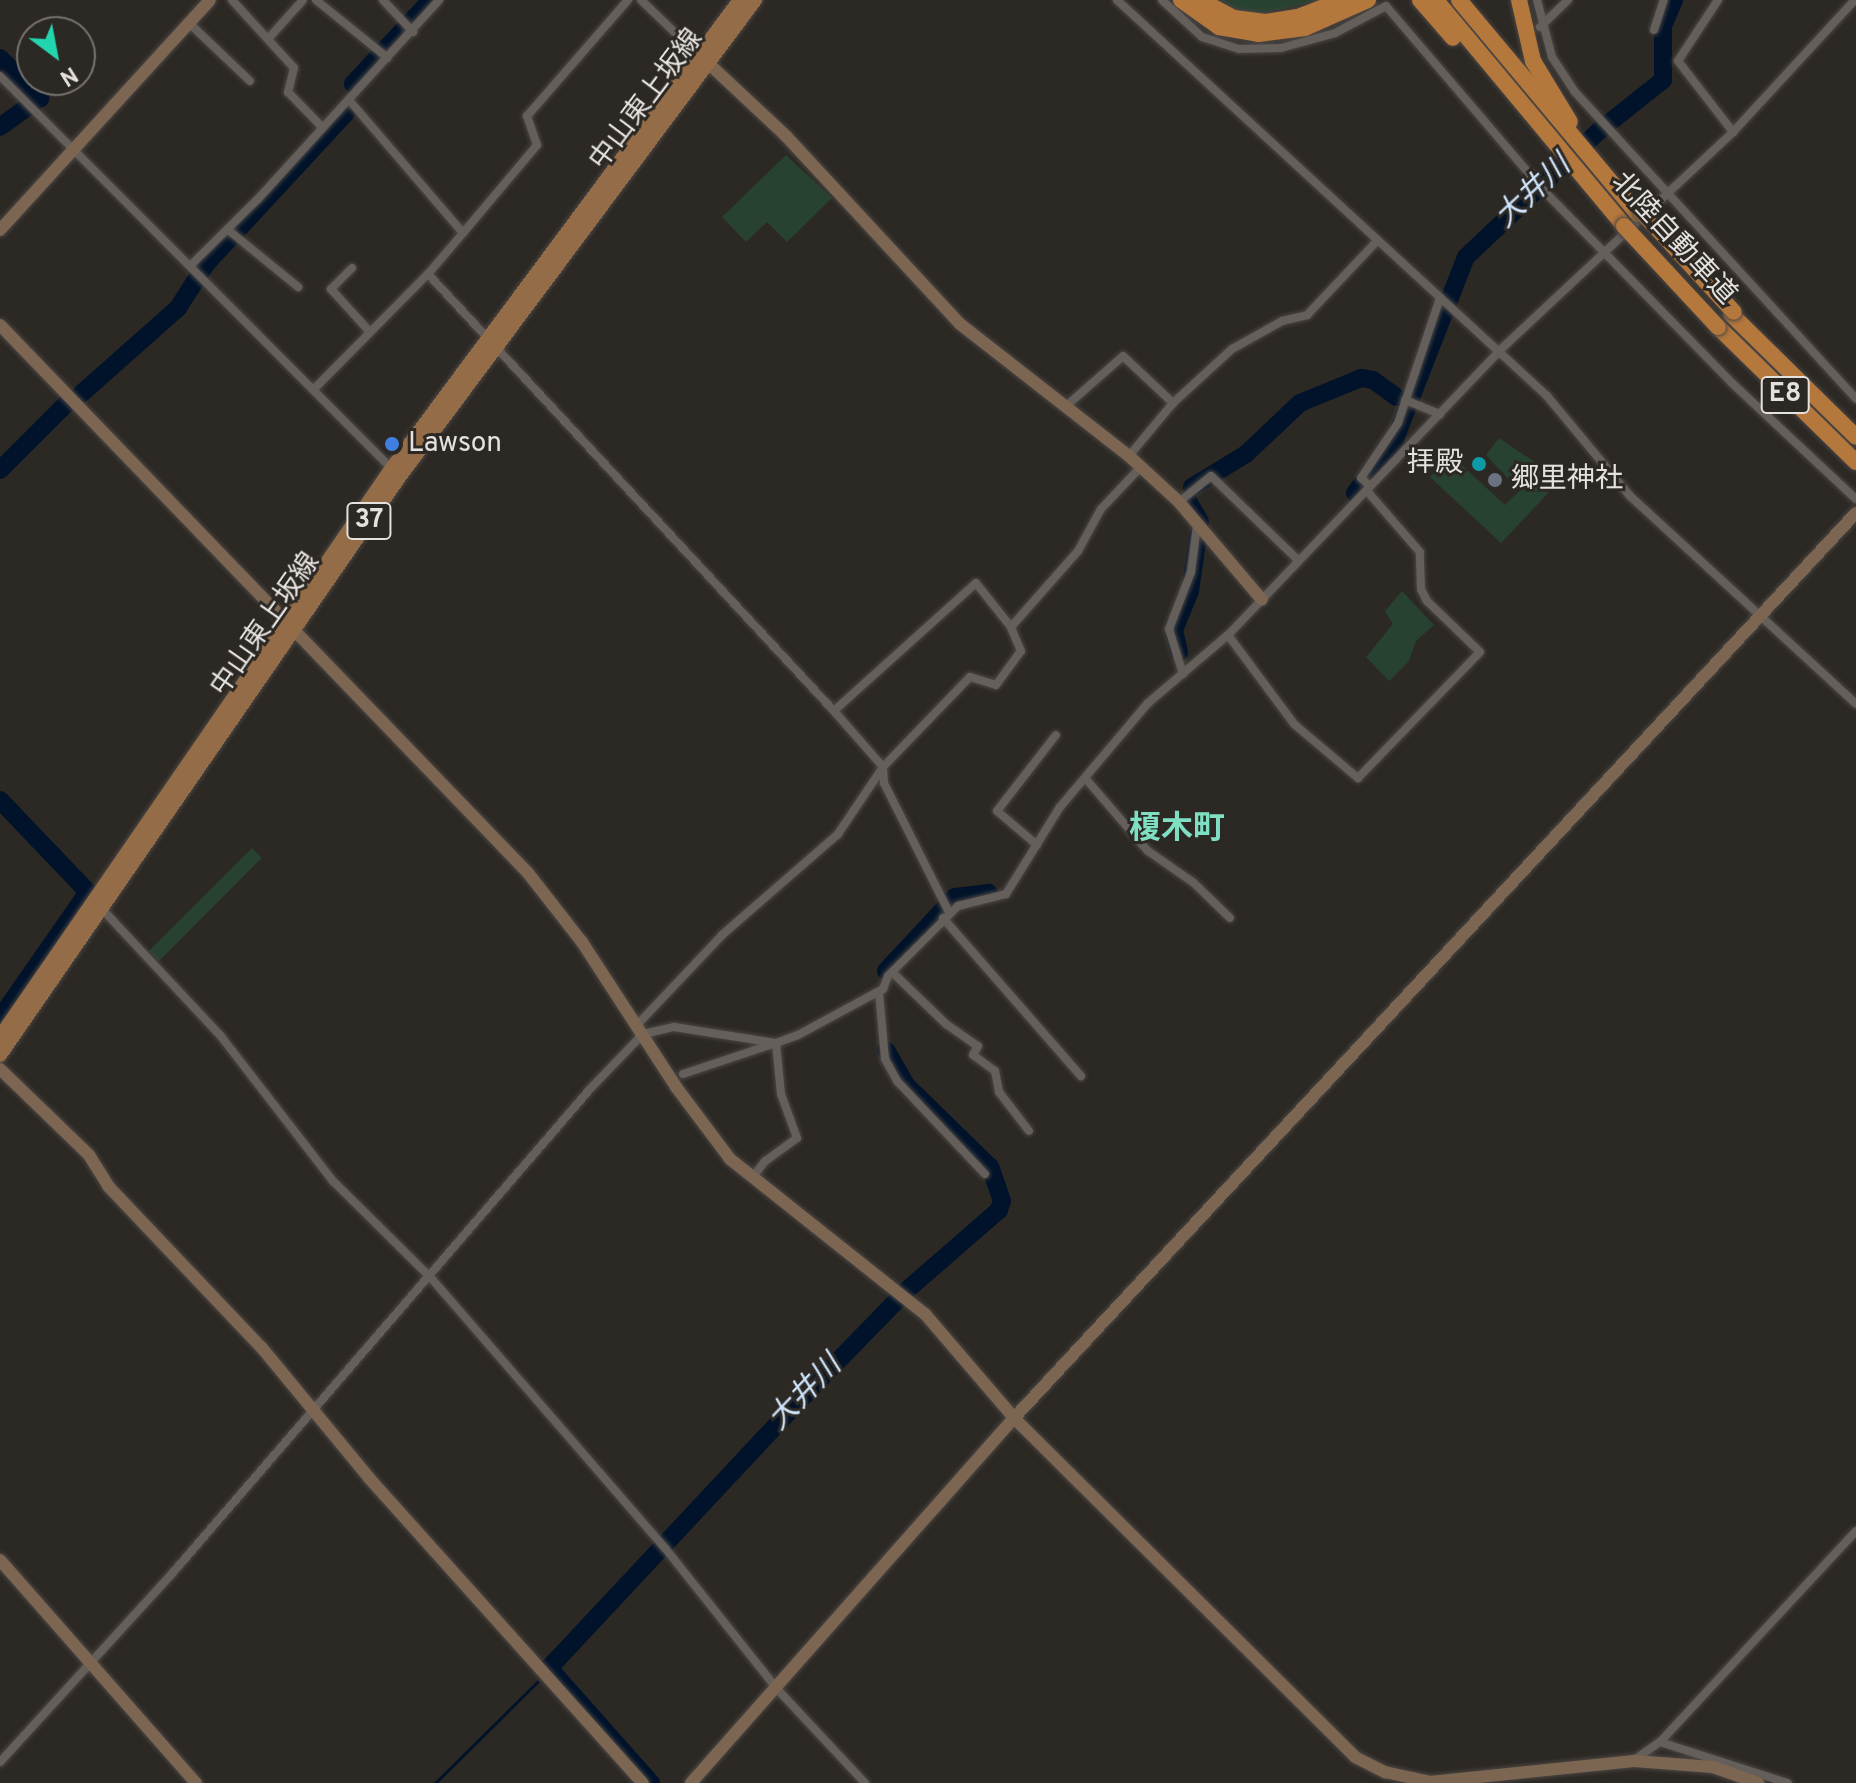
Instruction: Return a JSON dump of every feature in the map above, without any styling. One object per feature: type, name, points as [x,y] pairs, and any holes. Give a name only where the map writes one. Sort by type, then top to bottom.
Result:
[{"type":"highway","points":[[1181,0],[1219,27],[1258,34],[1305,28],[1368,0]]},
{"type":"highway","points":[[1200,0],[1234,18],[1266,22],[1298,17],[1342,0]]},
{"type":"highway","points":[[1420,0],[1552,144]]},
{"type":"highway","points":[[1436,0],[1552,144]]},
{"type":"highway","points":[[1459,0],[1569,129]]},
{"type":"highway","points":[[1519,0],[1533,61],[1569,129]]},
{"type":"highway","name":"北陸自動車道","points":[[1569,129],[1639,212],[1732,313],[1856,437]]},
{"type":"highway","name":"北陸自動車道","points":[[1552,144],[1718,327],[1855,461]]},
{"type":"main road","name":"中山東上坂線","points":[[703,60],[740,0]]},
{"type":"main road","name":"中山東上坂線","points":[[0,1055],[98,904],[490,340],[703,60],[755,0]]},
{"type":"main road","name":"中山東上坂線","points":[[0,1037],[98,904]]},
{"type":"street","points":[[0,230],[210,0]]},
{"type":"street","points":[[232,0],[294,68],[288,92],[323,128]]},
{"type":"street","points":[[268,39],[303,0]]},
{"type":"street","points":[[316,0],[388,58]]},
{"type":"street","points":[[383,0],[413,32]]},
{"type":"street","points":[[198,270],[439,0]]},
{"type":"street","points":[[314,389],[428,274],[537,145],[527,116],[628,0]]},
{"type":"street","points":[[641,0],[786,136],[960,324],[1129,456],[1139,469],[1179,502],[1262,600]]},
{"type":"street","points":[[1117,0],[1547,396],[1630,496],[1856,704]]},
{"type":"street","points":[[1162,0],[1202,37],[1239,49],[1295,45],[1335,33],[1386,6],[1542,188],[1606,255],[1856,499]]},
{"type":"street","points":[[1537,0],[1540,27],[1575,92],[1666,197],[1856,399]]},
{"type":"street","points":[[1540,27],[1568,0]]},
{"type":"street","points":[[1654,30],[1664,0]]},
{"type":"street","points":[[1718,0],[1678,61],[1733,132]]},
{"type":"street","points":[[683,1074],[776,1043],[879,992],[892,972],[946,910],[1006,894],[1037,845],[1086,779],[1148,703],[1228,635],[1367,485],[1498,352],[1606,255],[1733,132],[1855,0]]},
{"type":"street","points":[[189,23],[250,81]]},
{"type":"street","points":[[0,76],[198,270],[396,472]]},
{"type":"street","points":[[349,100],[463,233]]},
{"type":"street","points":[[232,232],[298,287]]},
{"type":"street","points":[[1129,456],[1173,403],[1232,349],[1282,321],[1307,315],[1377,241]]},
{"type":"street","points":[[352,268],[331,289],[370,332]]},
{"type":"street","points":[[428,274],[883,767],[884,783],[946,910],[1081,1076]]},
{"type":"street","points":[[1367,485],[1410,402],[1442,299]]},
{"type":"street","points":[[0,325],[291,623],[528,873],[582,942],[711,1137],[752,1178],[902,1295],[952,1341],[1014,1418],[1333,1738],[1372,1767],[1414,1781],[1446,1782],[1634,1761],[1713,1767],[1758,1783]]},
{"type":"street","points":[[1065,407],[1123,356],[1173,403]]},
{"type":"street","points":[[1410,402],[1440,414]]},
{"type":"street","points":[[1011,627],[1078,551],[1101,509],[1139,469]]},
{"type":"street","points":[[1179,502],[1211,476],[1297,559]]},
{"type":"street","points":[[1228,635],[1294,724],[1358,778],[1480,652],[1427,601],[1421,589],[1420,552],[1367,485]]},
{"type":"street","points":[[691,1783],[1014,1418],[1856,513]]},
{"type":"street","points":[[1183,674],[1169,629],[1191,572],[1197,526]]},
{"type":"street","points":[[0,1762],[87,1661],[170,1576],[311,1410],[431,1278],[722,935],[838,834],[883,767],[970,677],[996,685],[1021,651],[1011,627],[976,583],[834,711]]},
{"type":"street","points":[[1037,845],[997,811],[1056,735]]},
{"type":"street","points":[[1086,779],[1148,851],[1194,883],[1230,918]]},
{"type":"street","points":[[98,904],[220,1035],[333,1181],[431,1278],[663,1545],[777,1689],[865,1783]]},
{"type":"street","points":[[892,972],[946,1024],[978,1046],[973,1055],[995,1071],[999,1092],[1029,1131]]},
{"type":"street","points":[[879,992],[885,1059],[897,1081],[985,1174]]},
{"type":"street","points":[[640,1030],[674,1027],[776,1043]]},
{"type":"street","points":[[752,1178],[765,1161],[797,1138],[781,1094],[776,1043]]},
{"type":"street","points":[[0,1069],[89,1155],[109,1187],[252,1336],[311,1410],[643,1783]]},
{"type":"street","points":[[1634,1761],[1660,1742],[1856,1531]]},
{"type":"street","points":[[0,1560],[196,1783]]},
{"type":"street","points":[[1660,1742],[1788,1783]]},
{"type":"green space","points":[[1211,0],[1322,0],[1264,13],[1247,13]]},
{"type":"green space","points":[[786,155],[832,198],[787,242],[767,222],[746,242],[722,217]]},
{"type":"green space","points":[[1499,438],[1542,467],[1543,479],[1553,488],[1501,543],[1430,477],[1451,455],[1505,505],[1519,491],[1486,455]]},
{"type":"green space","points":[[1402,591],[1434,625],[1416,641],[1409,661],[1389,681],[1366,657],[1393,624],[1385,611]]},
{"type":"green space","points":[[252,848],[262,858],[159,961],[149,951]]},
{"type":"waterway","points":[[353,84],[431,0]]},
{"type":"waterway","name":"大井川","points":[[1355,493],[1395,439],[1466,257],[1600,130],[1663,80],[1663,26],[1674,0]]},
{"type":"waterway","points":[[0,58],[40,98],[0,127]]},
{"type":"waterway","points":[[81,394],[178,308],[206,264],[346,113]]},
{"type":"waterway","name":"大井川","points":[[1192,487],[1246,454],[1300,403],[1361,378],[1373,380],[1396,397]]},
{"type":"waterway","points":[[0,470],[67,403]]},
{"type":"waterway","name":"大井川","points":[[1188,501],[1200,522]]},
{"type":"waterway","name":"大井川","points":[[1179,652],[1174,630],[1190,591],[1198,535]]},
{"type":"waterway","points":[[0,800],[88,892],[0,1018]]},
{"type":"waterway","name":"大井川","points":[[886,971],[955,897],[989,893]]},
{"type":"waterway","name":"大井川","points":[[651,1783],[549,1668],[800,1400],[907,1290],[999,1210],[1002,1201],[990,1167],[906,1085],[886,1050]]},
{"type":"waterway","points":[[435,1783],[537,1682]]},
{"type":"place","name":"Lawson","points":[[392,444]]},
{"type":"place","name":"拝殿","points":[[1479,464]]},
{"type":"place","name":"郷里神社","points":[[1495,480]]},
{"type":"district","name":"榎木町","points":[[1177,830]]}]
